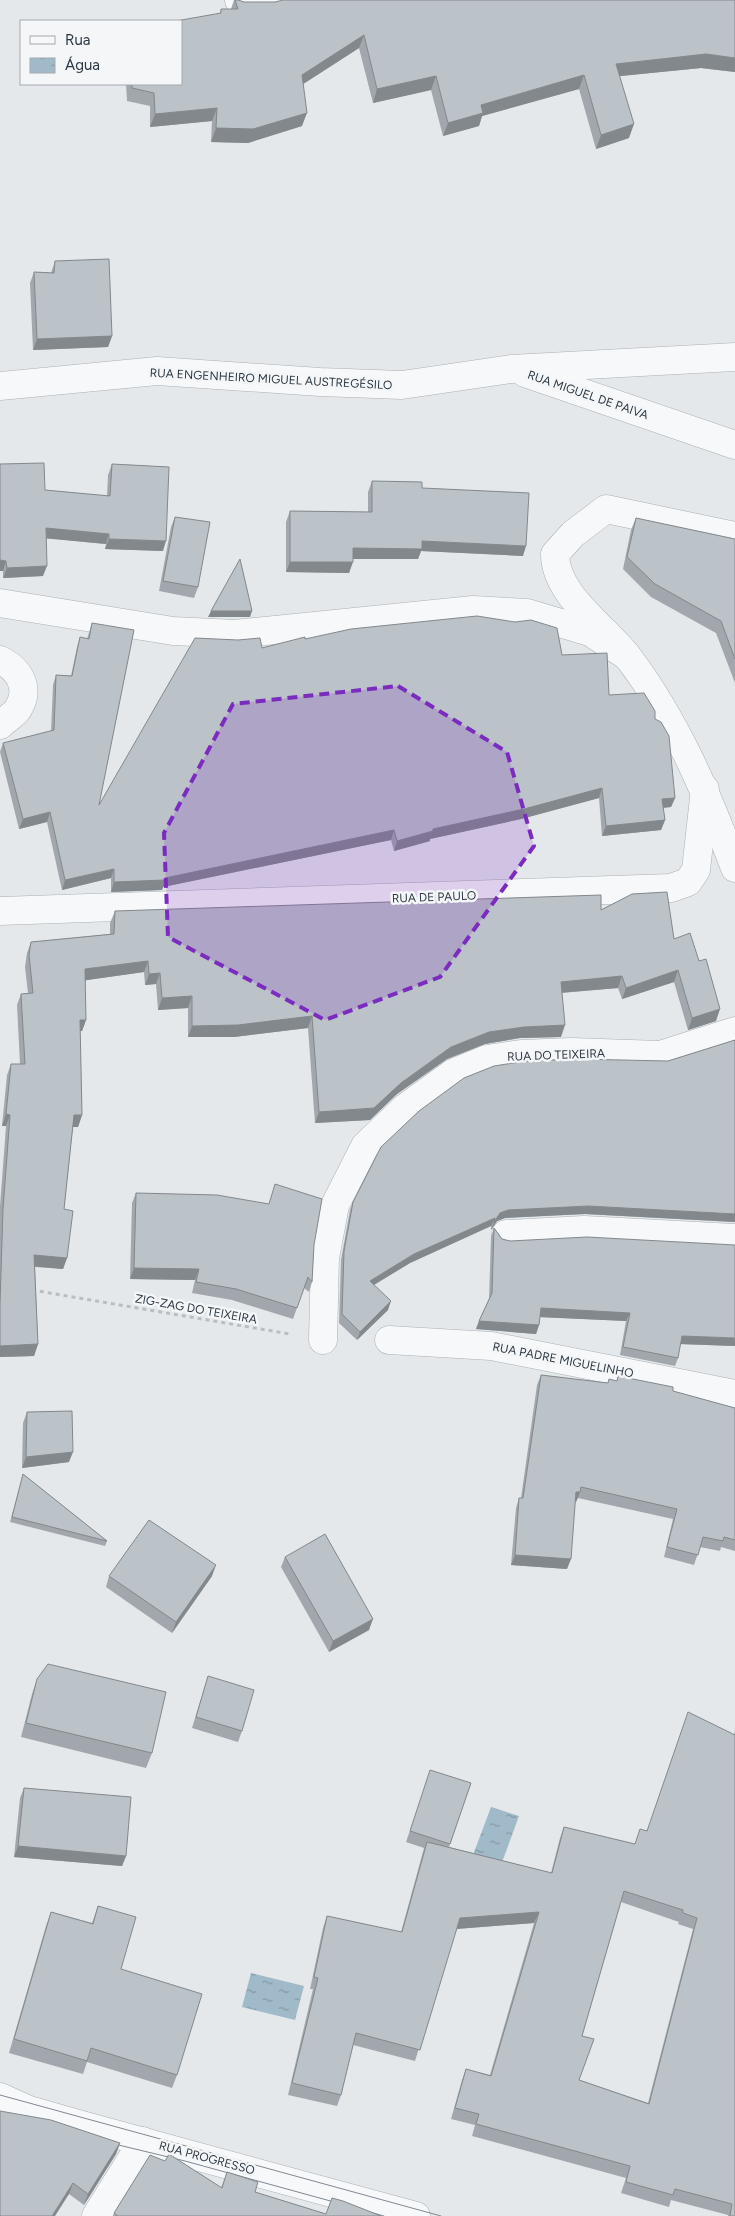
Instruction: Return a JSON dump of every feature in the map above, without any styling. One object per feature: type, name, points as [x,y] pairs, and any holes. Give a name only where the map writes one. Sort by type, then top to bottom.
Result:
[{"type":"street","points":[[239,0],[270,0]]},
{"type":"street","name":"RUA MIGUEL DE PAIVA","points":[[511,369],[735,357]]},
{"type":"street","name":"RUA MIGUEL DE PAIVA","points":[[511,369],[735,444]]},
{"type":"street","name":"RUA ENGENHEIRO MIGUEL AUSTREGÉSILO","points":[[0,386],[157,371],[320,382],[402,385],[511,369]]},
{"type":"street","points":[[735,536],[606,509],[573,534],[555,554],[558,574],[566,591],[627,656],[657,698],[705,789],[735,868]]},
{"type":"street","points":[[0,603],[173,631],[235,634],[473,610],[527,613],[590,632],[627,656]]},
{"type":"street","points":[[0,660],[11,665],[21,676],[24,692],[18,709],[0,725]]},
{"type":"street","name":"RUA DE PAULO","points":[[0,911],[671,888],[688,882],[696,870],[705,789]]},
{"type":"street","name":"RUA DO TEIXEIRA","points":[[323,1340],[326,1258],[335,1205],[365,1146],[406,1107],[453,1073],[487,1059],[521,1054],[572,1052],[660,1054],[735,1031]]},
{"type":"street","points":[[506,1234],[584,1230],[735,1238]]},
{"type":"street","name":"RUA PADRE MIGUELINHO","points":[[390,1340],[491,1346],[735,1394]]},
{"type":"street","name":"RUA PROGRESSO","points":[[0,2098],[28,2110],[416,2216]]},
{"type":"street","points":[[96,2216],[142,2141]]},
{"type":"path","name":"ZIG-ZAG DO TEIXEIRA","points":[[29,1290],[323,1340]]},
{"type":"highlighted area","points":[[398,686],[507,752],[534,846],[440,977],[325,1020],[168,937],[164,833],[233,704]]},
{"type":"water","points":[[491,1807],[519,1816],[501,1865],[473,1855]]},
{"type":"water","points":[[251,1973],[304,1986],[295,2020],[242,2007]]},
{"type":"building","points":[[235,0],[244,2],[275,2],[283,0],[735,0],[735,58],[706,54],[616,64],[634,124],[601,135],[584,75],[481,105],[483,113],[448,123],[436,76],[377,89],[364,35],[302,75],[307,113],[253,129],[216,128],[217,108],[155,114],[154,93],[132,88],[132,85],[182,85],[182,20],[221,13],[221,9],[238,9]]},
{"type":"building","points":[[109,259],[112,336],[37,339],[34,272],[54,273],[55,261]]},
{"type":"building","points":[[44,463],[45,490],[110,496],[112,464],[169,467],[166,541],[109,539],[109,534],[46,528],[47,566],[7,568],[6,561],[0,560],[0,464]]},
{"type":"building","points":[[372,481],[422,482],[422,488],[529,493],[526,546],[422,541],[422,549],[353,548],[353,562],[290,562],[290,511],[372,512]]},
{"type":"building","points":[[175,517],[210,522],[198,587],[163,581]]},
{"type":"building","points":[[636,518],[735,539],[735,659],[721,621],[655,584],[627,557]]},
{"type":"building","points":[[240,559],[252,611],[211,611]]},
{"type":"building","points":[[477,616],[515,622],[531,620],[557,628],[562,655],[607,653],[609,695],[644,693],[655,711],[655,719],[661,722],[669,736],[675,798],[662,799],[665,820],[606,826],[602,788],[524,809],[433,829],[433,831],[397,841],[394,830],[165,878],[165,880],[114,882],[114,869],[65,880],[50,812],[23,819],[3,743],[54,730],[56,675],[72,676],[80,637],[89,639],[92,623],[134,630],[99,805],[195,638],[238,640],[260,638],[262,648],[305,637],[305,639],[351,629]]},
{"type":"building","points":[[667,892],[674,939],[690,933],[699,961],[706,959],[720,1009],[692,1018],[678,970],[626,988],[622,976],[561,982],[565,1025],[524,1027],[489,1032],[451,1047],[401,1083],[374,1108],[319,1112],[312,1016],[238,1025],[192,1026],[192,996],[162,998],[160,973],[149,974],[148,961],[85,969],[86,1020],[80,1020],[82,1115],[74,1115],[64,1209],[73,1211],[67,1258],[34,1255],[38,1344],[0,1346],[3,1209],[10,1115],[6,1114],[11,1064],[25,1064],[21,994],[33,993],[29,955],[31,942],[114,934],[115,911],[601,895],[601,910],[632,894]]},
{"type":"building","points":[[735,1040],[735,1214],[588,1206],[508,1210],[500,1213],[494,1222],[495,1218],[414,1254],[370,1281],[391,1301],[360,1332],[342,1314],[344,1251],[353,1202],[381,1147],[419,1111],[464,1078],[494,1066],[526,1061],[575,1059],[668,1061]]},
{"type":"building","points":[[275,1184],[322,1199],[314,1245],[312,1282],[308,1277],[297,1308],[236,1289],[196,1282],[199,1269],[134,1268],[136,1193],[217,1195],[269,1204]]},
{"type":"building","points":[[494,1228],[502,1239],[510,1241],[587,1237],[735,1245],[735,1338],[682,1336],[678,1358],[623,1347],[630,1313],[541,1308],[539,1325],[479,1321],[492,1293]]},
{"type":"building","points":[[541,1375],[608,1383],[609,1379],[617,1381],[618,1376],[673,1387],[673,1391],[735,1408],[735,1540],[724,1537],[723,1541],[703,1537],[698,1555],[667,1547],[677,1509],[581,1487],[580,1492],[576,1492],[571,1559],[515,1555],[519,1498],[523,1498]]},
{"type":"building","points":[[72,1411],[73,1452],[26,1457],[27,1412]]},
{"type":"building","points":[[23,1474],[107,1541],[12,1517]]},
{"type":"building","points":[[149,1520],[216,1565],[176,1622],[109,1576]]},
{"type":"building","points":[[325,1534],[373,1619],[333,1641],[285,1557]]},
{"type":"building","points":[[48,1664],[166,1692],[152,1753],[26,1723],[37,1679]]},
{"type":"building","points":[[208,1676],[254,1690],[242,1731],[196,1717]]},
{"type":"building","points":[[688,1712],[735,1735],[735,2216],[730,2216],[732,2204],[675,2189],[673,2195],[626,2182],[630,2166],[476,2124],[479,2114],[455,2108],[466,2069],[491,2076],[539,1912],[460,1918],[420,2050],[356,2033],[341,2095],[292,2083],[318,1978],[314,1977],[327,1916],[402,1932],[427,1842],[552,1873],[564,1827],[635,1844],[640,1829],[647,1831]],"holes":[[[624,1891],[683,1910],[683,1913],[697,1918],[649,2104],[579,2080],[594,2039],[582,2036]]]},
{"type":"building","points":[[430,1770],[471,1783],[450,1844],[410,1831]]},
{"type":"building","points":[[24,1788],[131,1797],[126,1856],[18,1846]]},
{"type":"building","points":[[98,1906],[136,1917],[121,1969],[202,1994],[177,2075],[91,2048],[87,2061],[14,2039],[51,1912],[93,1924]]},
{"type":"building","points":[[0,2111],[51,2120],[120,2143],[88,2194],[73,2183],[52,2216],[0,2216]]},
{"type":"building","points":[[169,2154],[222,2188],[227,2172],[258,2182],[255,2192],[326,2214],[332,2198],[381,2216],[118,2216],[114,2213],[150,2155],[165,2161]]},
{"type":"tram line","points":[[0,2095],[441,2216]]},
{"type":"tram line","points":[[106,2142],[185,2161],[345,2205]]},
{"type":"tram line","points":[[362,2210],[384,2216]]}]
